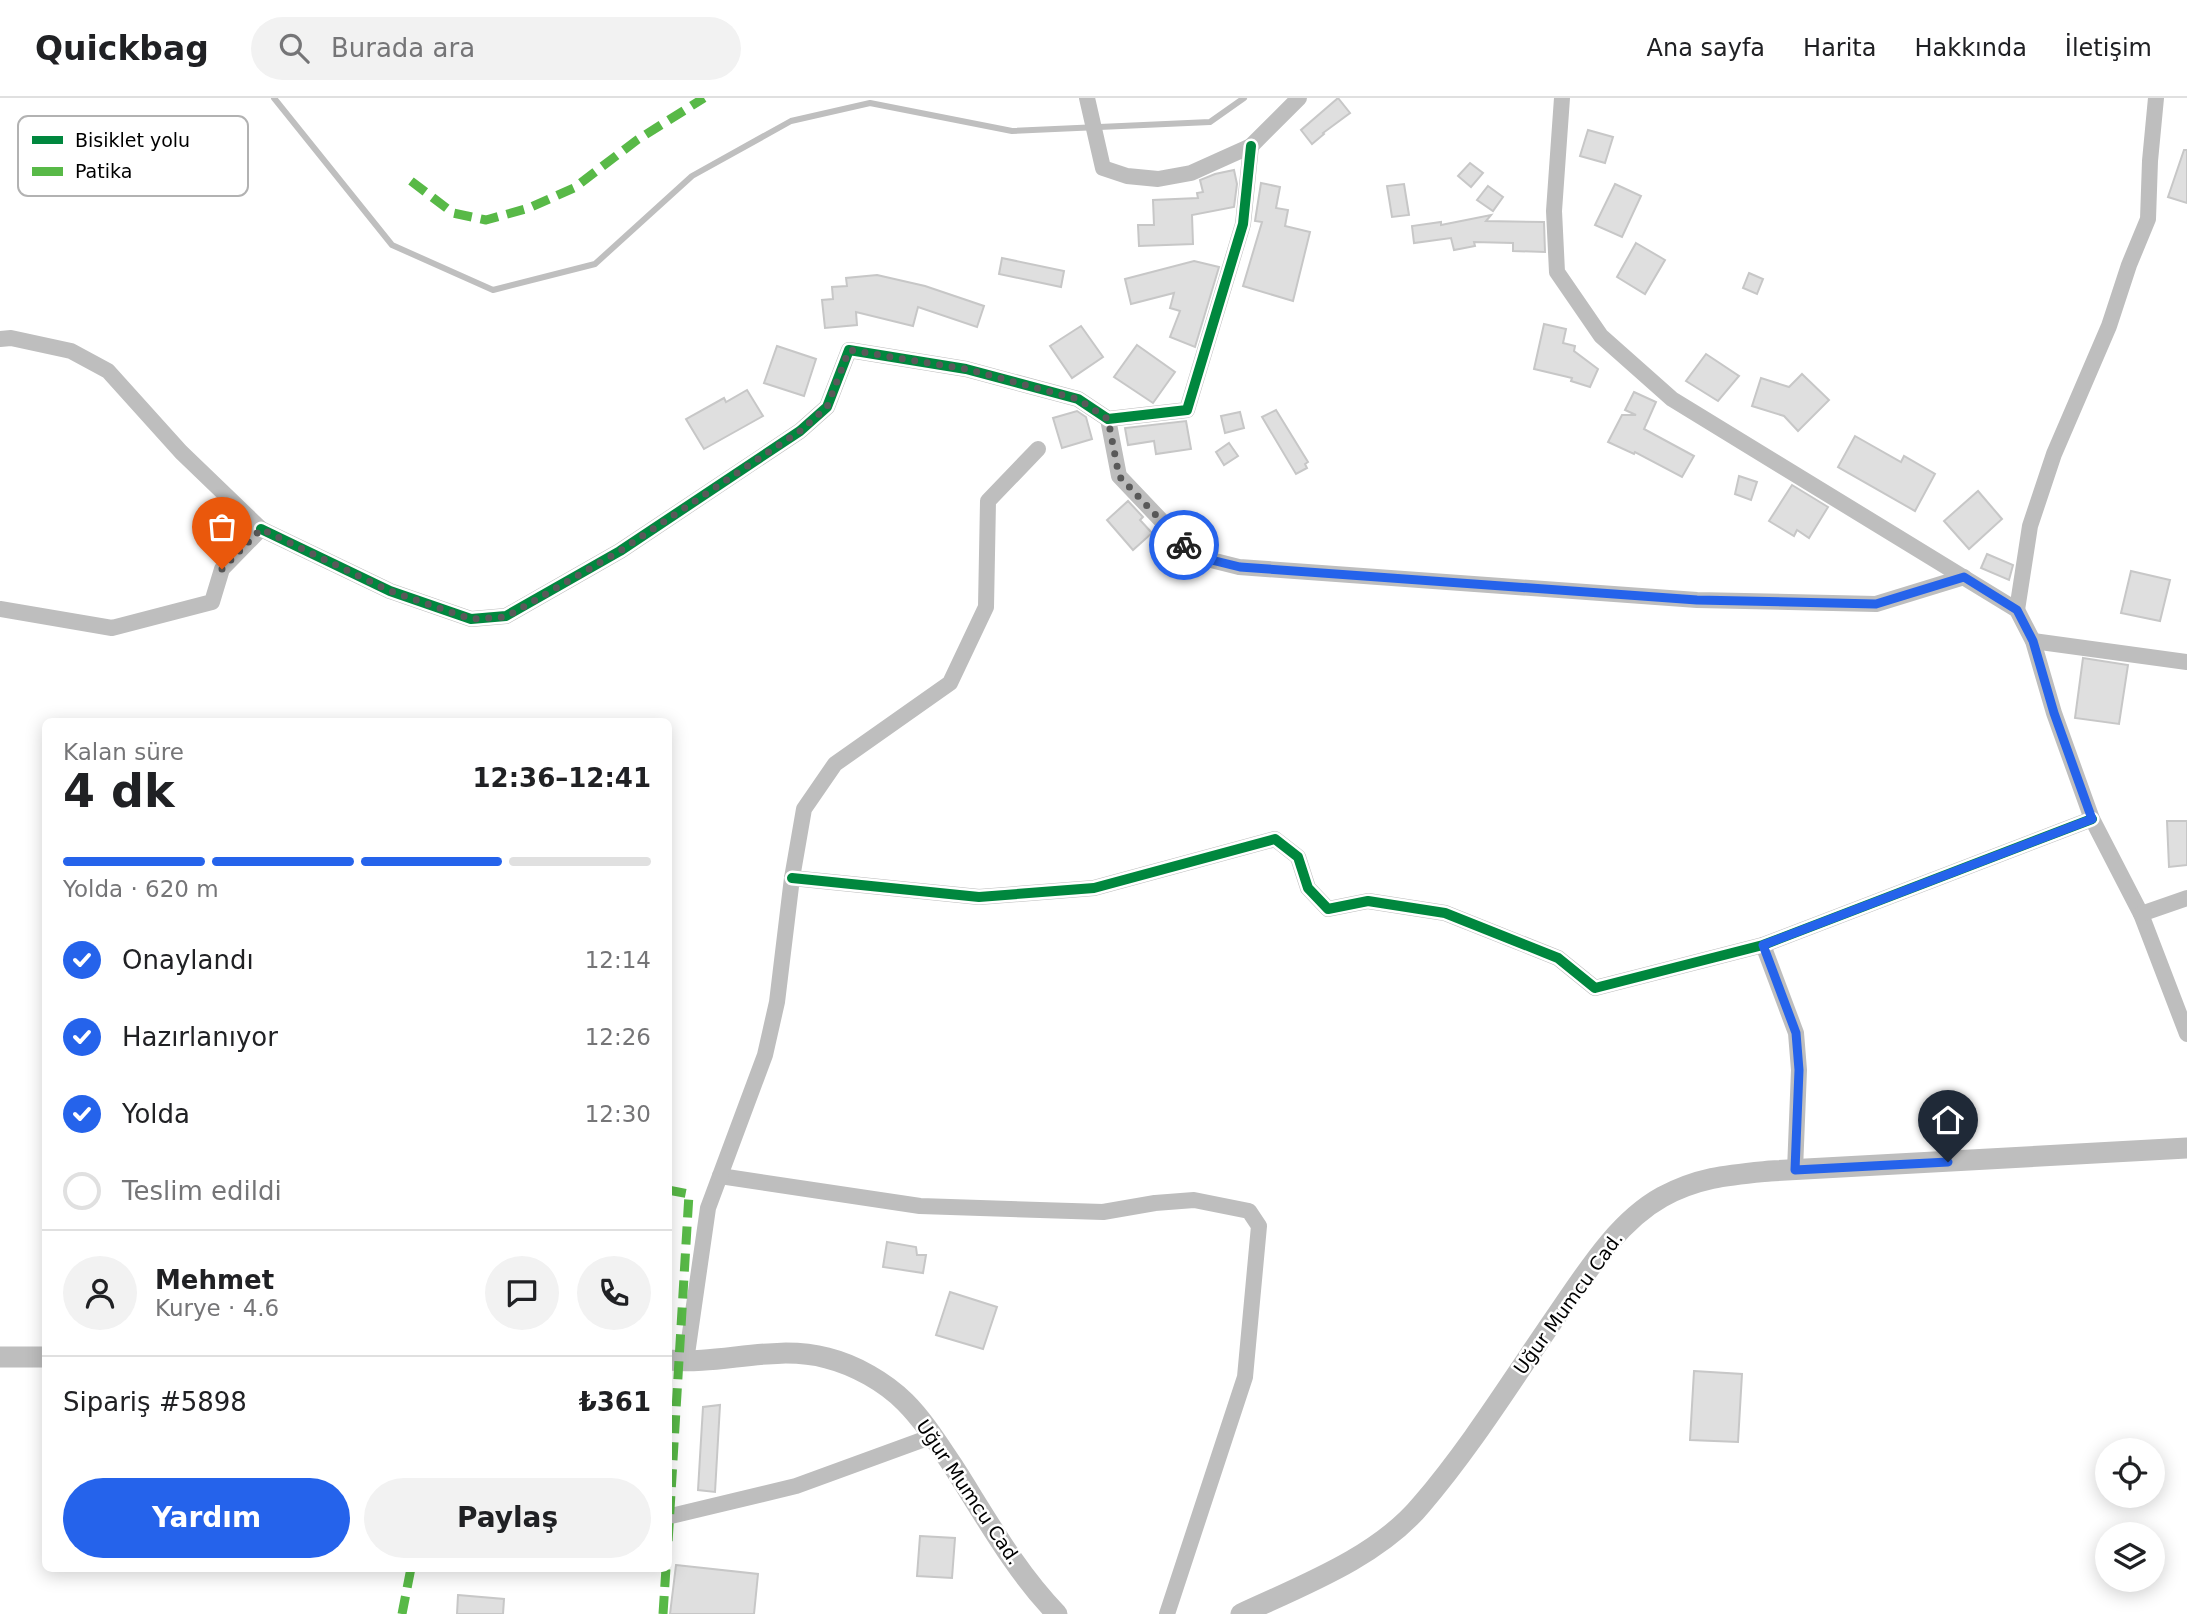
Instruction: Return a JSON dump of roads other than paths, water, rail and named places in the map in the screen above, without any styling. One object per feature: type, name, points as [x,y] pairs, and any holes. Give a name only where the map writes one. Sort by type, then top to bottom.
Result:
[{"type":"street","points":[[1088,105],[1103,167],[1128,176],[1158,179],[1191,173],[1251,146],[1299,98]]},
{"type":"street","points":[[1562,98],[1554,211],[1557,272],[1601,336],[1672,399],[2017,610],[2033,641],[2054,713],[2092,819],[2141,914],[2187,1034]]},
{"type":"street","points":[[2017,610],[2030,526],[2054,454],[2109,326],[2148,219],[2156,98]]},
{"type":"street","points":[[0,339],[11,338],[71,351],[108,372],[181,452],[261,529],[390,591],[471,619],[506,617],[620,551],[800,431],[827,407],[849,350],[966,369],[1078,399],[1108,419],[1187,410],[1242,224],[1251,146]]},
{"type":"street","points":[[1108,419],[1119,476],[1195,556],[1240,567],[1697,600],[1876,604],[1964,577]]},
{"type":"street","points":[[677,1360],[708,1208],[765,1055],[777,1002],[792,877],[804,809],[835,764],[950,683],[986,607],[988,500],[1038,449]]},
{"type":"street","points":[[0,609],[112,628],[212,602],[222,569],[261,529]]},
{"type":"street","points":[[2033,641],[2187,662]]},
{"type":"street","points":[[792,877],[979,897],[1094,888],[1276,839],[1298,857],[1308,888],[1328,909],[1368,901],[1444,913],[1558,958],[1595,988],[1763,945],[2092,819]]},
{"type":"street","points":[[2141,914],[2187,898]]},
{"type":"street","points":[[1763,945],[1796,1033],[1799,1070],[1795,1170]]},
{"type":"street","name":"Uğur Mumcu Cad.","points":[[1241,1614],[1377,1545],[1420,1507],[1473,1436],[1581,1280],[1626,1225],[1661,1198],[1704,1178],[1795,1170],[2187,1148]]},
{"type":"street","points":[[720,1176],[920,1206],[1103,1212],[1155,1203],[1194,1200],[1250,1211],[1259,1226],[1245,1377],[1167,1614]]},
{"type":"street","name":"Uğur Mumcu Cad.","points":[[677,1360],[776,1352],[827,1358],[868,1373],[905,1401],[933,1436],[1011,1556],[1056,1614]]},
{"type":"street","points":[[0,1357],[42,1357]]},
{"type":"street","points":[[672,1516],[796,1486],[933,1436]]},
{"type":"waterway","points":[[274,98],[392,245],[493,290],[595,264],[692,176],[791,121],[870,103],[1012,131],[1210,122],[1244,98]]}]
